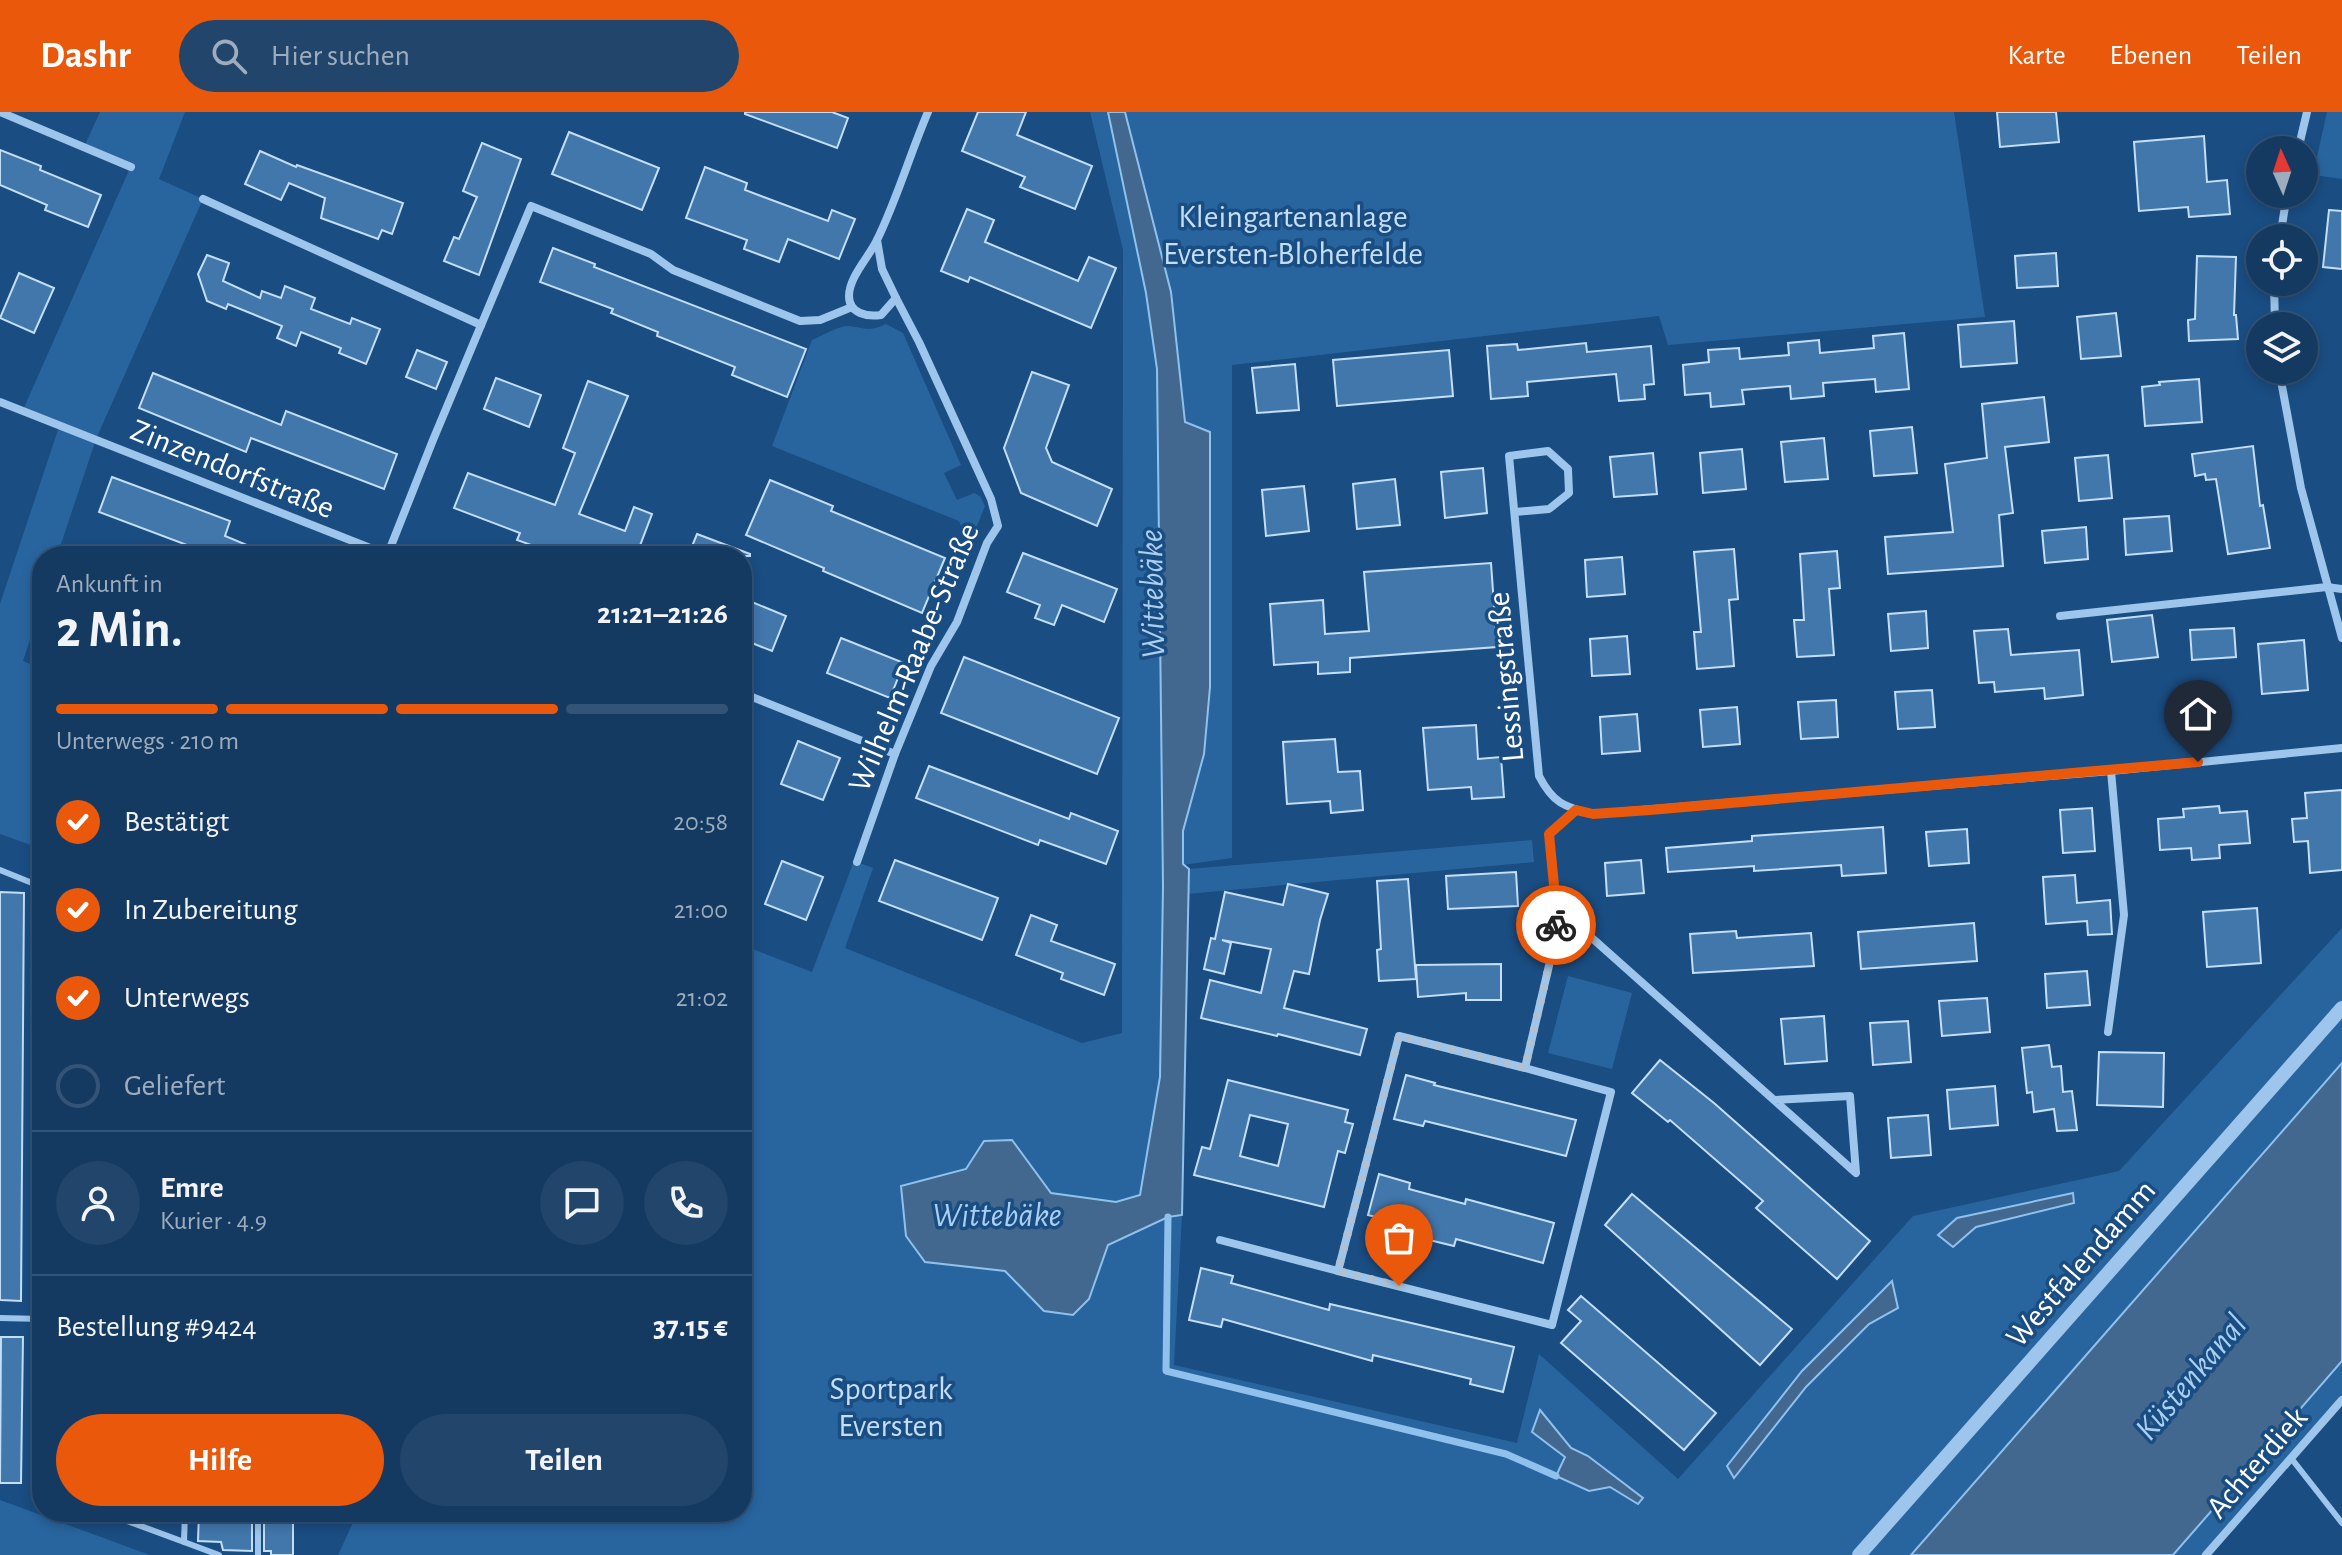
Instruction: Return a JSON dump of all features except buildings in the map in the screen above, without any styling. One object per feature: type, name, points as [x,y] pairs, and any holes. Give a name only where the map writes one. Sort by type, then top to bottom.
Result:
[{"type":"street","points":[[0,112],[131,167]]},
{"type":"street","points":[[2301,136],[2307,112]]},
{"type":"street","points":[[896,298],[881,315],[861,315],[852,307],[849,297],[853,282],[877,240],[924,113]]},
{"type":"street","points":[[203,199],[481,325]]},
{"type":"street","points":[[391,546],[531,206],[651,254],[673,270],[800,321],[820,320],[852,307]]},
{"type":"street","name":"Wilhelm-Raabe-Straße","points":[[857,862],[895,754],[931,666],[957,622],[987,543],[998,526],[991,499],[882,269],[877,240]]},
{"type":"street","points":[[2282,384],[2301,488],[2342,638]]},
{"type":"street","name":"Zinzendorfstraße","points":[[0,402],[364,546]]},
{"type":"street","name":"Lessingstraße","points":[[1515,512],[1549,509],[1569,493],[1568,469],[1548,451],[1509,456],[1539,776],[1550,797],[1576,810]]},
{"type":"street","points":[[2060,616],[2327,587],[2342,589]]},
{"type":"street","points":[[752,697],[895,754]]},
{"type":"street","points":[[1525,1068],[1555,940],[1556,906],[1549,834],[1576,810],[1593,814],[2111,771],[2342,748]]},
{"type":"street","points":[[2108,1032],[2124,915],[2111,771]]},
{"type":"street","points":[[1556,906],[1856,1173],[1850,1096],[1775,1100]]},
{"type":"street","name":"Westfalendamm","points":[[1859,1555],[2342,1008]]},
{"type":"street","points":[[1220,1240],[1338,1271],[1552,1325],[1611,1092],[1399,1036],[1338,1271]]},
{"type":"street","name":"Achterdiek","points":[[2206,1555],[2342,1400]]},
{"type":"lane","points":[[0,870],[32,883]]},
{"type":"lane","points":[[0,1318],[32,1319]]},
{"type":"lane","points":[[2291,1458],[2342,1523]]},
{"type":"lane","points":[[132,1522],[219,1555]]},
{"type":"lane","points":[[184,1542],[185,1522]]},
{"type":"lane","points":[[258,1522],[258,1555]]},
{"type":"green space","points":[[100,112],[185,112],[159,179],[203,199],[96,439],[60,546],[32,546],[32,634],[23,661],[32,665],[32,845],[0,834],[0,604],[59,427],[23,410],[130,168],[84,147]]},
{"type":"green space","name":"Sportpark Eversten","points":[[1090,112],[1108,112],[1146,293],[1157,369],[1163,886],[1160,1077],[1140,1195],[1116,1202],[1050,1193],[1012,1140],[966,1169],[901,1186],[925,1262],[1005,1271],[1044,1310],[1089,1299],[1108,1245],[1168,1217],[1182,1215],[1174,1365],[1517,1443],[1539,1354],[1678,1479],[1913,1216],[2119,1171],[2342,928],[2342,1063],[1911,1555],[338,1555],[353,1522],[752,1522],[752,949],[812,972],[854,861],[873,868],[845,948],[1082,1043],[1122,1033],[1123,250]]},
{"type":"green space","name":"Kleingartenanlage Eversten-Bloherfelde","points":[[1125,112],[1954,112],[1985,317],[1668,345],[1659,316],[1232,365],[1232,858],[1183,865],[1183,831],[1204,754],[1210,687],[1210,432],[1185,422],[1171,292]]},
{"type":"green space","points":[[2327,112],[2342,112],[2342,179],[2318,176],[2318,152]]},
{"type":"green space","points":[[886,324],[903,333],[961,465],[944,473],[957,500],[974,493],[980,496],[985,506],[977,526],[968,529],[961,526],[959,521],[772,446],[812,340],[845,326],[872,329]]},
{"type":"green space","points":[[1532,840],[1534,862],[1187,894],[1189,869]]},
{"type":"green space","points":[[1568,976],[1632,993],[1612,1069],[1548,1053]]},
{"type":"green space","points":[[2342,1361],[2342,1400],[2206,1555],[2173,1555]]},
{"type":"green space","points":[[0,1500],[32,1512],[32,1522],[60,1522],[150,1555],[0,1555]]},
{"type":"water","name":"Wittebäke","points":[[1108,112],[1125,112],[1171,292],[1185,422],[1210,432],[1210,687],[1204,754],[1183,831],[1183,864],[1189,869],[1182,1215],[1168,1217],[1108,1245],[1089,1299],[1073,1315],[1044,1311],[1005,1271],[925,1262],[906,1236],[901,1186],[966,1169],[984,1141],[1012,1140],[1051,1193],[1116,1202],[1140,1195],[1160,1077],[1163,886],[1157,369],[1146,293]]},
{"type":"water","name":"Küstenkanal","points":[[2342,1063],[2342,1361],[2173,1555],[1911,1555]]},
{"type":"water","points":[[2073,1193],[2074,1203],[1976,1227],[1953,1247],[1938,1235],[1957,1218]]},
{"type":"water","points":[[1892,1281],[1898,1308],[1869,1324],[1806,1387],[1734,1478],[1727,1466],[1802,1371]]},
{"type":"water","points":[[1540,1410],[1571,1448],[1588,1456],[1643,1498],[1638,1504],[1610,1487],[1589,1491],[1556,1476],[1565,1457],[1532,1432]]},
{"type":"waterway","points":[[1168,1217],[1166,1371],[1506,1454],[1556,1476]]},
{"type":"way so far","points":[[1399,1286],[1338,1271],[1399,1036],[1525,1068],[1556,925]]},
{"type":"route","points":[[1556,925],[1549,834],[1576,810],[1593,814],[1650,810],[2198,762]]}]
